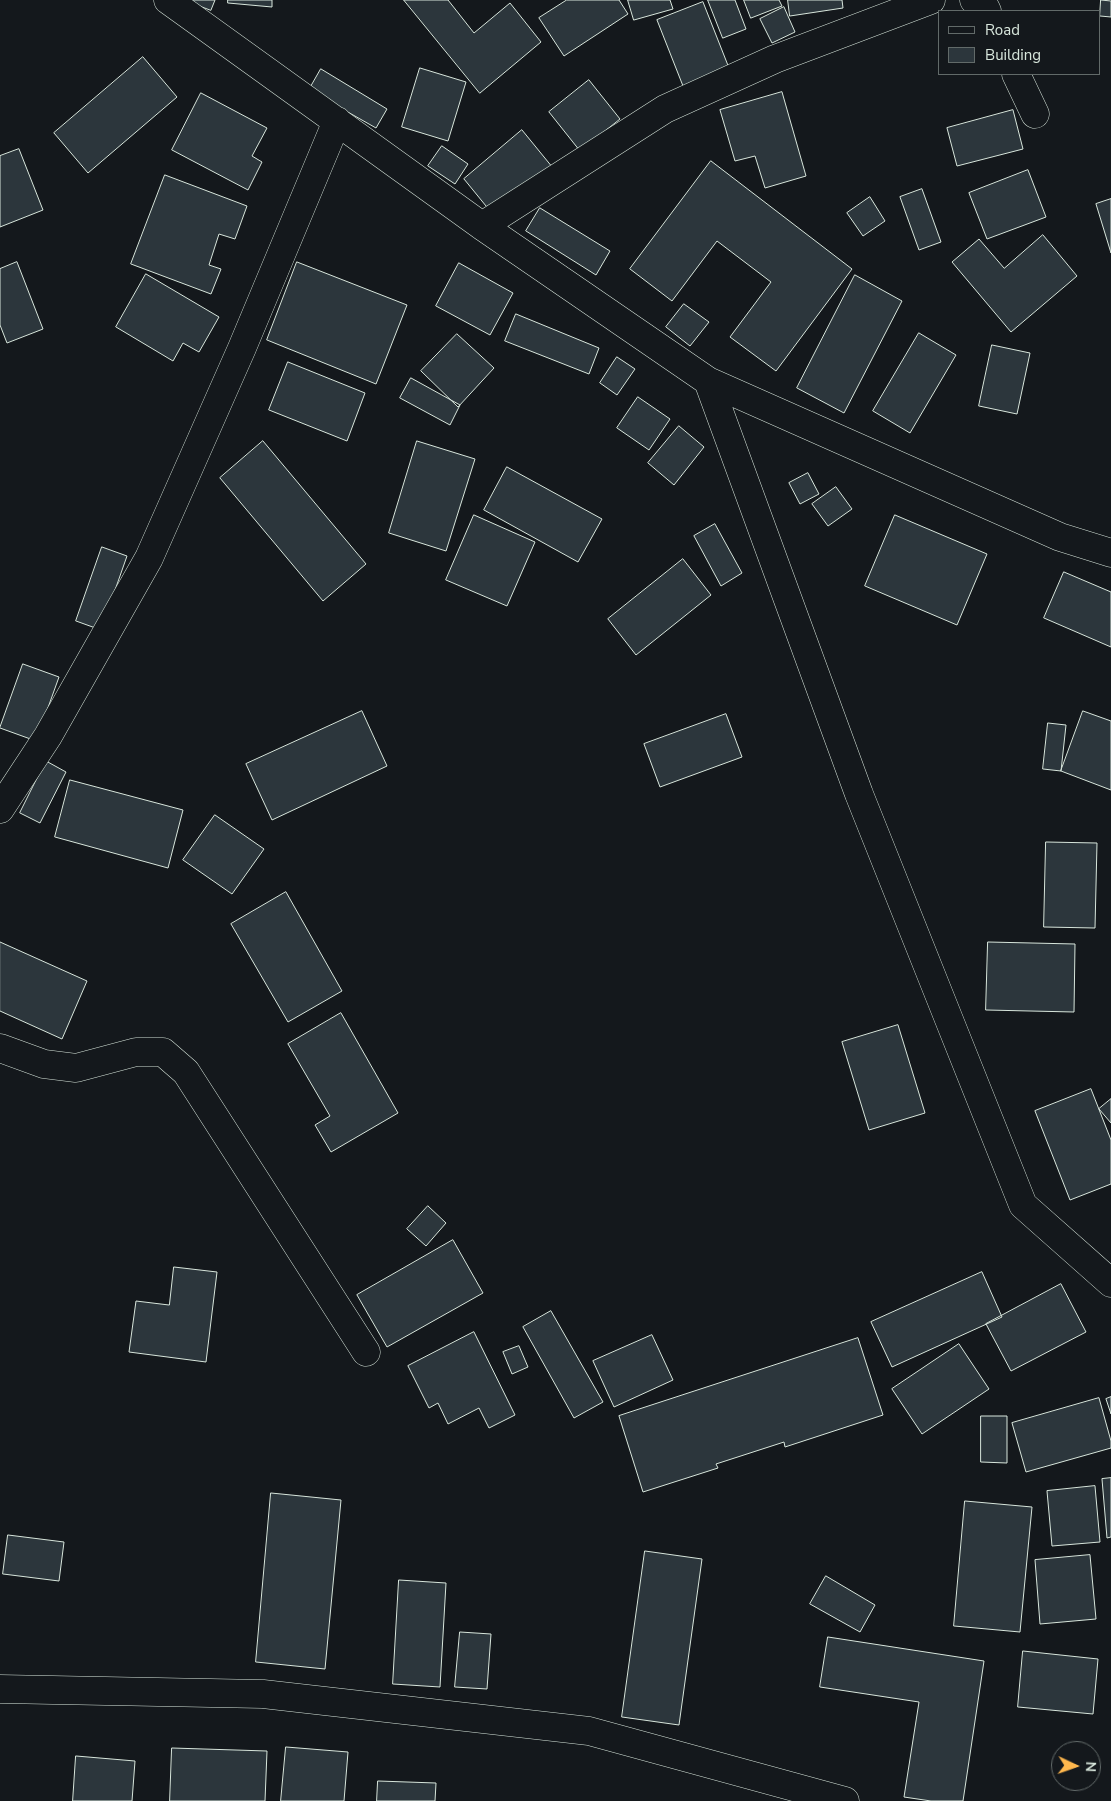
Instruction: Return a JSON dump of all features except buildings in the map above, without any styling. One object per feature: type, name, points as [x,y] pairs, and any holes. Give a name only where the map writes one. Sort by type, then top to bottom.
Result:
[{"type":"street","points":[[168,0],[482,226],[708,381],[1060,537],[1111,553]]},
{"type":"street","points":[[482,226],[665,109],[775,59],[931,0]]},
{"type":"street","points":[[974,0],[984,5],[986,10]]},
{"type":"street","points":[[1016,75],[1035,114]]},
{"type":"street","points":[[0,809],[48,736],[149,558],[246,339],[337,122]]},
{"type":"street","points":[[708,381],[859,794],[1023,1204],[1111,1284]]},
{"type":"street","points":[[0,1048],[44,1064],[76,1068],[136,1052],[163,1052],[186,1072],[366,1352]]},
{"type":"street","points":[[0,1689],[263,1694],[590,1731],[845,1801]]}]
